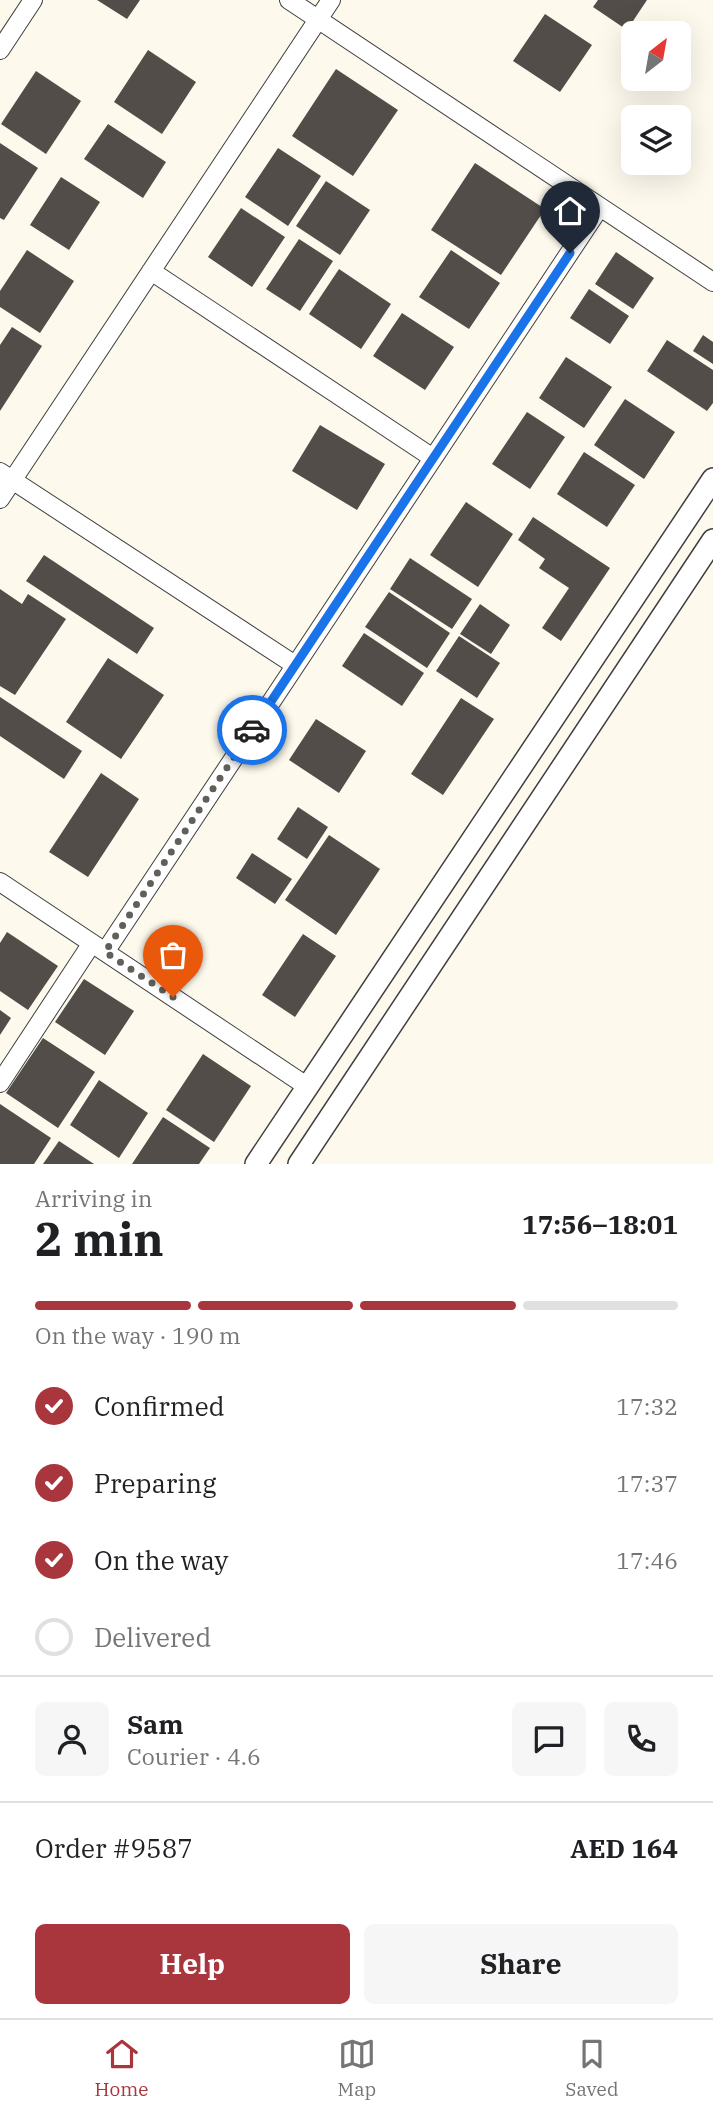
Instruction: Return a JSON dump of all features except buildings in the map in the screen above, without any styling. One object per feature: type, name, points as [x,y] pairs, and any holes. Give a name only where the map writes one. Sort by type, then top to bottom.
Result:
[{"type":"street","points":[[0,50],[33,0]]},
{"type":"street","points":[[289,0],[713,282]]},
{"type":"street","points":[[0,499],[6,476],[151,271],[331,0]]},
{"type":"street","points":[[0,1083],[295,665],[600,207]]},
{"type":"street","points":[[151,271],[433,458]]},
{"type":"street","points":[[6,476],[295,665]]},
{"type":"street","points":[[256,1164],[713,479]]},
{"type":"street","points":[[299,1164],[713,540]]},
{"type":"street","points":[[0,882],[308,1087]]},
{"type":"way so far","points":[[173,997],[105,952],[252,730]]},
{"type":"route","points":[[252,730],[570,253]]}]
